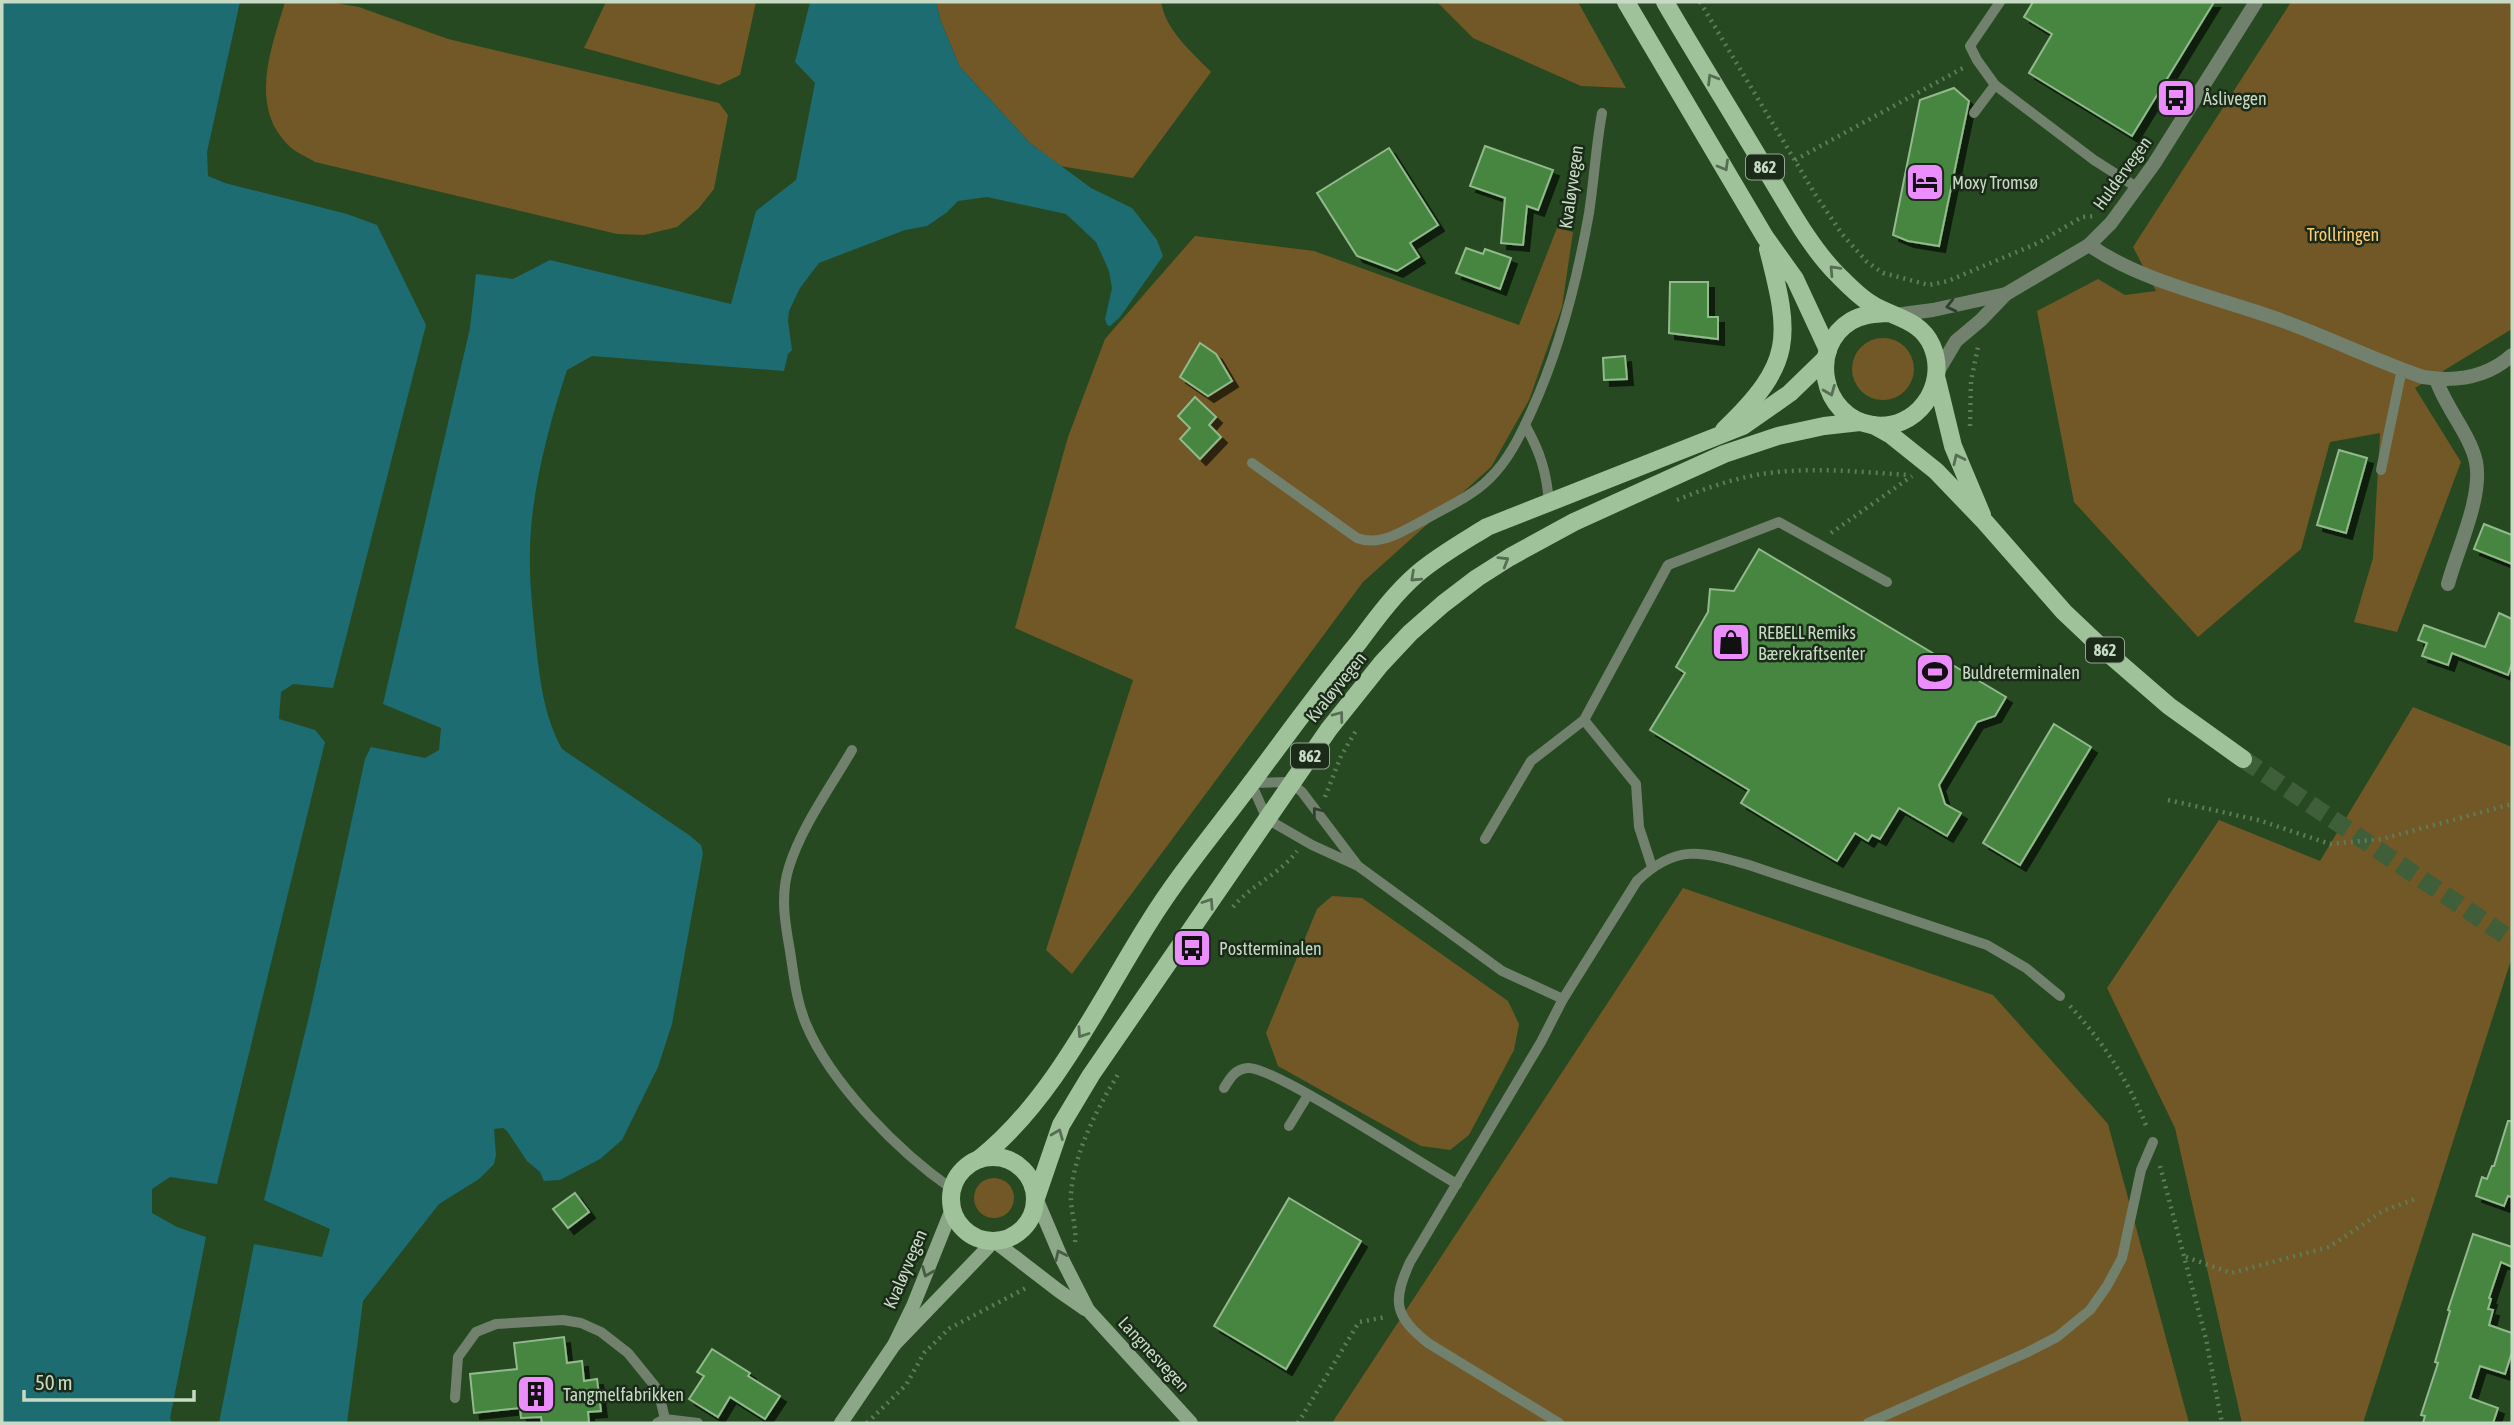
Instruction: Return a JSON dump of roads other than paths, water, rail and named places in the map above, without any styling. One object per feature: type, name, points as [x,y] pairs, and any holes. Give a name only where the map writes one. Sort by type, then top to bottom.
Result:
[{"type":"main road","name":"862","points":[[1626,2],[1765,237],[1795,279],[1826,354]]},
{"type":"main road","name":"862","points":[[1665,2],[1822,257],[1836,274],[1862,297],[1891,314],[1910,321],[1922,330],[1931,343],[1953,446],[1985,522]]},
{"type":"main road","name":"862","points":[[1717,438],[1769,380],[1780,355],[1784,334],[1782,303],[1765,237]]},
{"type":"main road","name":"862","points":[[1891,314],[1868,314],[1851,321],[1837,333],[1826,354],[1824,374],[1835,404],[1846,414],[1891,435],[1920,457],[1985,522],[2056,603],[2102,649],[2169,706],[2243,759]]},
{"type":"main road","name":"Kvaløyvegen","points":[[979,1160],[1000,1143],[1022,1119],[1094,1015],[1149,922],[1342,663],[1384,609],[1416,575],[1450,549],[1487,527],[1743,426],[1790,393],[1826,354]]},
{"type":"main road","name":"862","points":[[1866,424],[1890,425],[1907,420],[1921,409],[1931,395],[1937,376]]},
{"type":"main road","name":"Kvaløyvegen","points":[[1035,1198],[1061,1125],[1071,1108],[1290,782],[1354,696],[1410,633],[1477,578],[1574,522],[1751,443],[1824,426],[1866,424]]},
{"type":"main road","points":[[979,1160],[1001,1158],[1022,1167],[1029,1176],[1035,1198]]},
{"type":"main road","name":"862","points":[[952,1189],[962,1171],[979,1160]]},
{"type":"main road","points":[[952,1189],[952,1209],[963,1228],[972,1236],[994,1241]]},
{"type":"main road","name":"862","points":[[994,1241],[1019,1233],[1034,1211],[1035,1198]]},
{"type":"street","name":"Huldervegen","points":[[1937,376],[1956,341],[2006,294],[2089,245],[2111,223],[2138,188],[2256,2]]},
{"type":"street","points":[[2089,245],[2140,273],[2284,321],[2402,369],[2436,379],[2472,377],[2494,368],[2512,355]]},
{"type":"street","name":"Huldervegen","points":[[1891,314],[1933,310],[2006,294]]},
{"type":"street","points":[[2436,379],[2442,397],[2476,462],[2475,493],[2448,584]]},
{"type":"street","name":"Langnesvegen","points":[[1035,1198],[1088,1310]]},
{"type":"street","name":"Kvaløyvegen","points":[[841,1423],[894,1345],[919,1293],[952,1209]]},
{"type":"street","name":"Langnesvegen","points":[[994,1241],[1088,1310],[1191,1423]]},
{"type":"street","name":"Kvaløyvegen","points":[[894,1345],[994,1241]]},
{"type":"lane","points":[[2000,2],[1970,46],[1995,85],[2094,160],[2138,188]]},
{"type":"lane","points":[[1974,113],[1995,85]]},
{"type":"lane","name":"Kvaløyvegen","points":[[1252,463],[1366,542],[1405,531],[1486,482],[1510,453],[1525,425],[1552,360],[1573,289],[1589,213],[1602,113]]},
{"type":"lane","points":[[2381,470],[2402,369]]},
{"type":"lane","points":[[1525,425],[1539,448],[1549,503]]},
{"type":"lane","points":[[1485,839],[1531,761],[1584,720],[1668,565],[1779,522],[1887,582]]},
{"type":"lane","points":[[1584,720],[1636,784],[1639,827],[1652,867]]},
{"type":"lane","points":[[852,750],[801,838],[788,869],[783,904],[797,996],[806,1023],[829,1066],[907,1155],[952,1189]]},
{"type":"lane","points":[[1358,866],[1302,792],[1290,782],[1251,783],[1267,819],[1311,845],[1358,866],[1503,971],[1563,999]]},
{"type":"lane","points":[[1559,1423],[1429,1343],[1412,1330],[1401,1315],[1397,1300],[1400,1284],[1421,1243],[1541,1042],[1563,999],[1637,881],[1652,867],[1670,856],[1691,853],[1716,856],[1749,865],[1986,946],[2026,968],[2060,996]]},
{"type":"lane","points":[[1224,1088],[1234,1073],[1247,1068],[1259,1070],[1308,1095],[1457,1184]]},
{"type":"lane","points":[[1289,1126],[1308,1095]]},
{"type":"lane","points":[[1868,1423],[2028,1352],[2072,1327],[2090,1310],[2122,1258],[2141,1170],[2153,1142]]},
{"type":"lane","points":[[455,1398],[458,1357],[476,1332],[496,1324],[563,1320],[581,1323],[601,1332],[628,1353],[658,1391],[661,1421],[698,1423]]},
{"type":"water","points":[[2,2],[240,2],[207,152],[208,176],[225,183],[347,214],[377,225],[426,325],[333,688],[293,684],[281,692],[279,719],[315,730],[325,742],[217,1184],[170,1177],[152,1189],[152,1213],[177,1227],[206,1237],[170,1418],[172,1423],[2,1423]]},
{"type":"water","points":[[810,2],[936,2],[941,22],[960,67],[1030,143],[1091,188],[1132,208],[1157,240],[1163,256],[1120,317],[1110,326],[1105,319],[1112,288],[1109,271],[1096,242],[1066,214],[987,197],[958,201],[927,226],[905,230],[819,263],[800,288],[789,311],[792,350],[788,354],[784,371],[592,356],[567,370],[542,458],[531,527],[533,609],[539,672],[547,711],[562,749],[689,835],[701,845],[703,853],[672,1024],[658,1067],[622,1140],[600,1159],[560,1180],[544,1181],[540,1172],[527,1161],[507,1131],[503,1128],[494,1129],[494,1164],[479,1179],[439,1204],[363,1301],[347,1423],[219,1423],[254,1244],[322,1257],[330,1229],[264,1200],[310,1012],[365,759],[371,747],[425,758],[439,750],[441,728],[383,704],[470,328],[476,274],[513,279],[550,260],[731,304],[756,211],[796,180],[815,83],[795,62]]},
{"type":"tunnel","points":[[2243,759],[2512,940]]},
{"type":"place","name":"Åslivegen","points":[[2176,98]]},
{"type":"place","name":"Moxy Tromsø","points":[[1925,182]]},
{"type":"place","name":"REBELL Remiks Bærekraftsenter","points":[[1731,642]]},
{"type":"place","name":"Buldreterminalen","points":[[1935,672]]},
{"type":"place","name":"Postterminalen","points":[[1192,948]]},
{"type":"place","name":"Tangmelfabrikken","points":[[536,1394]]},
{"type":"park label","name":"Trollringen","points":[[2343,234]]}]
